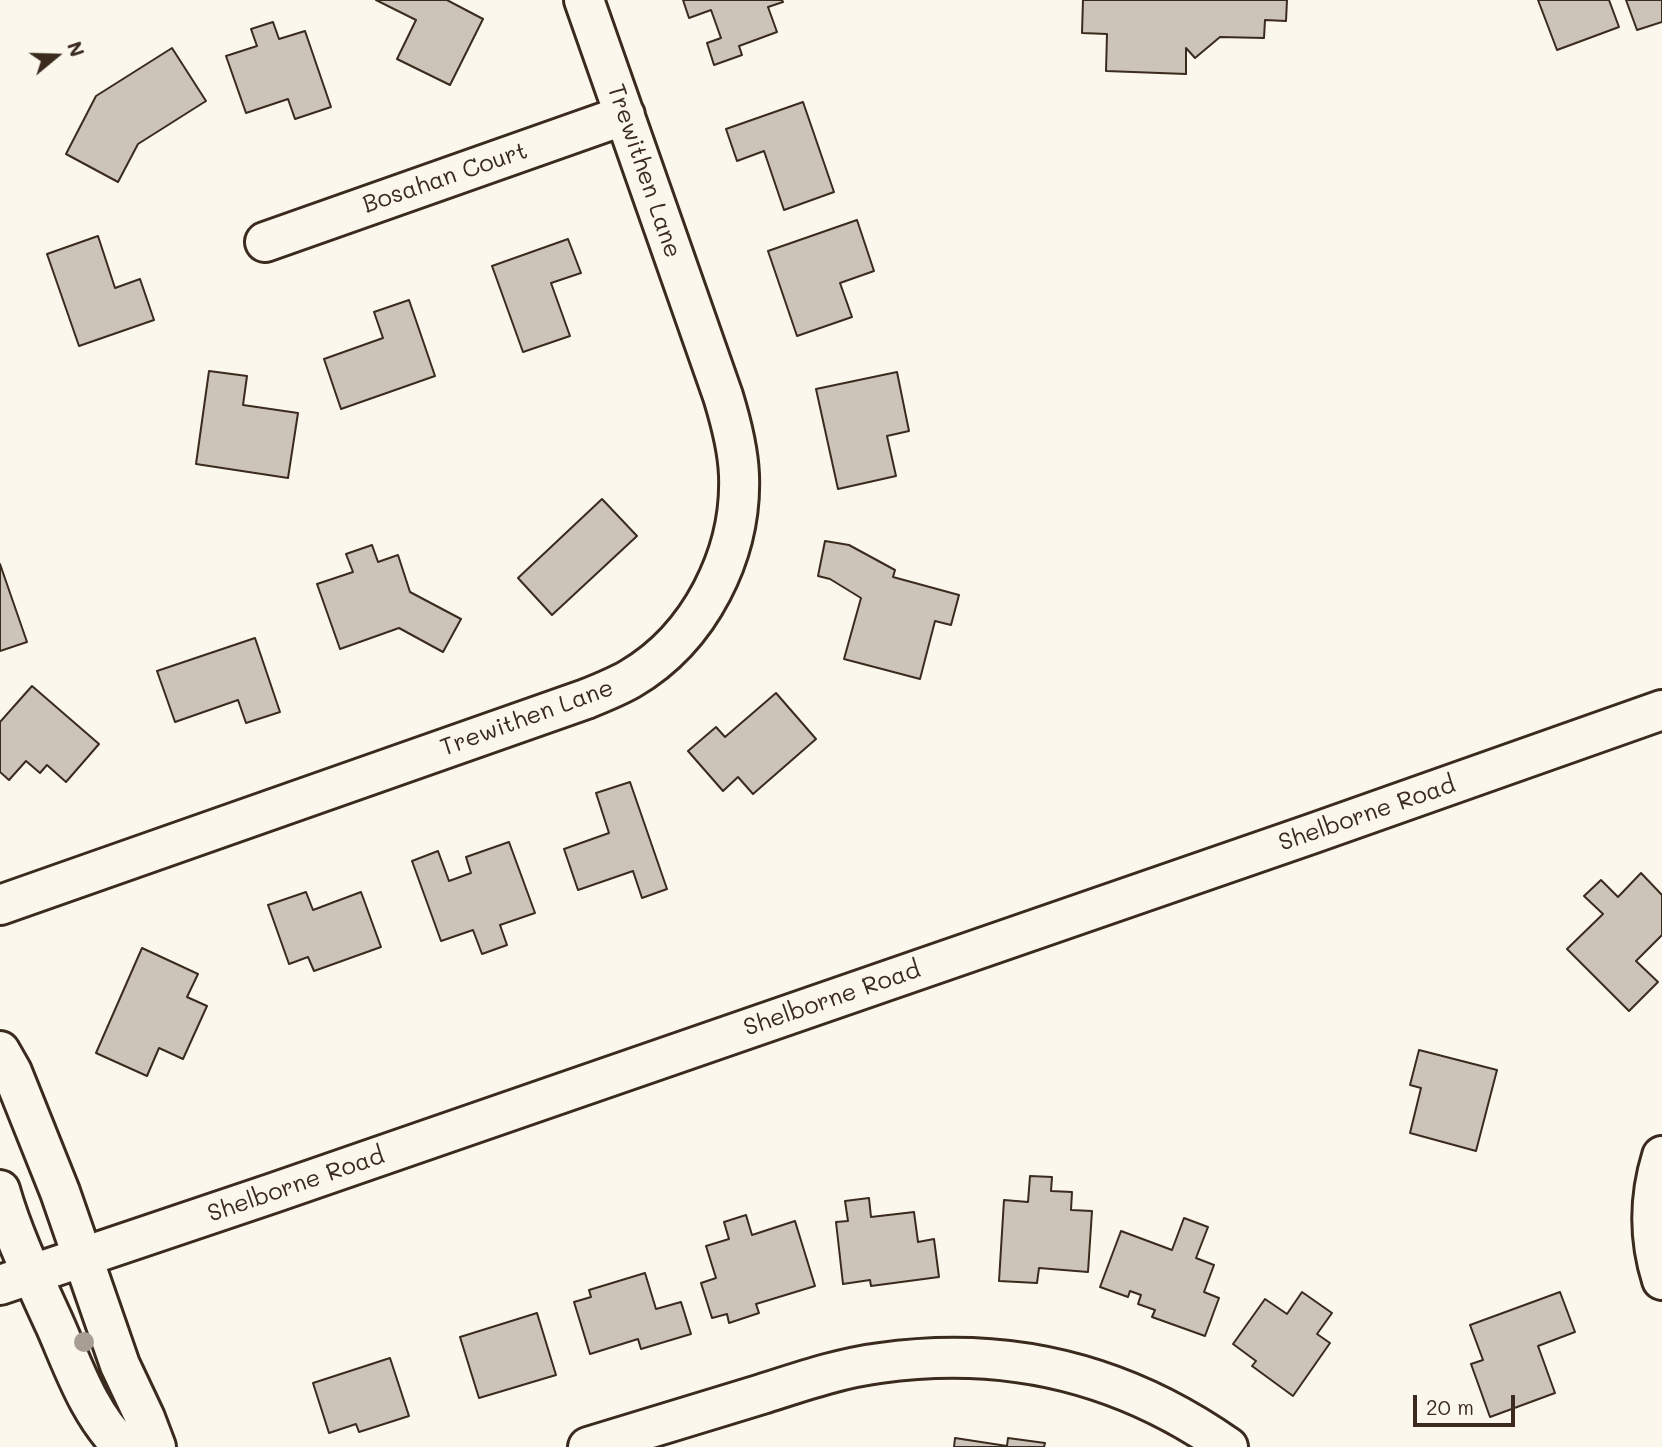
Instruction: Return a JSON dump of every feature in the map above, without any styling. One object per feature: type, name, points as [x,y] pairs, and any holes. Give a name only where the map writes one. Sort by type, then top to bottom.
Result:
[{"type":"street","name":"Trewithen Lane","points":[[0,905],[586,699],[631,678],[651,664],[682,634],[713,589],[732,546],[738,500],[737,450],[723,396],[584,0]]},
{"type":"street","name":"Bosahan Court","points":[[265,242],[625,115]]},
{"type":"street","name":"Shelborne Road","points":[[16,1280],[1311,834],[1662,710]]},
{"type":"street","points":[[0,1051],[12,1072],[83,1256],[120,1365],[156,1447]]},
{"type":"street","points":[[1662,1156],[1654,1192],[1651,1225],[1654,1253],[1662,1280]]},
{"type":"street","points":[[0,1190],[16,1280],[98,1420],[123,1447]]},
{"type":"street","points":[[588,1447],[856,1367],[962,1357],[1042,1364],[1108,1382],[1177,1413],[1228,1447]]},
{"type":"building","points":[[376,0],[447,0],[483,19],[450,85],[397,59],[416,20]]},
{"type":"building","points":[[683,0],[783,2],[768,7],[777,32],[739,46],[742,55],[714,65],[707,43],[721,38],[711,10],[689,18]]},
{"type":"building","points":[[1083,0],[1287,0],[1286,21],[1265,20],[1264,38],[1220,37],[1195,58],[1186,48],[1186,74],[1106,71],[1107,34],[1082,33]]},
{"type":"building","points":[[1538,0],[1609,0],[1619,27],[1557,50]]},
{"type":"building","points":[[1626,0],[1662,0],[1662,22],[1637,30]]},
{"type":"building","points":[[273,22],[279,39],[305,31],[331,107],[295,119],[288,99],[246,113],[226,56],[257,46],[251,29]]},
{"type":"building","points":[[172,48],[206,101],[138,144],[118,182],[66,154],[96,96]]},
{"type":"building","points":[[803,102],[834,192],[784,210],[764,151],[737,161],[726,129]]},
{"type":"building","points":[[857,220],[874,271],[840,283],[852,317],[797,336],[768,251]]},
{"type":"building","points":[[98,236],[115,288],[140,279],[154,320],[79,346],[47,254]]},
{"type":"building","points":[[568,239],[581,273],[551,283],[570,336],[523,352],[492,266]]},
{"type":"building","points":[[409,300],[435,376],[341,409],[324,359],[383,338],[374,312]]},
{"type":"building","points":[[209,371],[247,376],[243,405],[298,413],[288,478],[196,464]]},
{"type":"building","points":[[897,372],[909,431],[887,436],[896,476],[838,489],[816,389]]},
{"type":"building","points":[[602,499],[637,536],[552,615],[518,578]]},
{"type":"building","points":[[825,541],[849,545],[895,570],[893,577],[959,595],[951,625],[935,621],[920,679],[844,659],[861,598],[830,579],[818,576]]},
{"type":"building","points":[[372,545],[378,562],[398,555],[410,592],[461,619],[443,652],[399,628],[340,649],[317,584],[353,572],[346,554]]},
{"type":"building","points":[[0,564],[27,642],[0,651]]},
{"type":"building","points":[[255,638],[280,712],[246,723],[238,700],[175,722],[157,671]]},
{"type":"building","points":[[32,686],[99,744],[66,782],[47,765],[40,773],[26,761],[9,780],[0,772],[0,722]]},
{"type":"building","points":[[776,693],[816,739],[753,794],[738,777],[723,791],[688,751],[716,727],[725,737]]},
{"type":"building","points":[[630,782],[667,889],[642,898],[633,871],[578,890],[564,849],[609,833],[596,793]]},
{"type":"building","points":[[509,842],[535,913],[500,925],[507,945],[482,954],[473,930],[441,941],[412,861],[438,851],[449,881],[471,873],[466,857]]},
{"type":"building","points":[[1641,873],[1662,895],[1662,935],[1636,961],[1658,982],[1629,1011],[1567,949],[1603,914],[1584,896],[1601,880],[1618,897]]},
{"type":"building","points":[[306,892],[313,910],[361,892],[381,947],[314,971],[308,957],[289,964],[268,905]]},
{"type":"building","points":[[142,948],[198,974],[187,997],[207,1006],[183,1059],[159,1048],[147,1076],[96,1053]]},
{"type":"building","points":[[1419,1050],[1497,1070],[1476,1151],[1410,1133],[1421,1088],[1410,1085]]},
{"type":"building","points":[[1030,1176],[1052,1177],[1051,1191],[1072,1192],[1071,1210],[1092,1211],[1088,1272],[1039,1268],[1037,1283],[999,1281],[1004,1200],[1028,1202]]},
{"type":"building","points":[[869,1198],[871,1217],[914,1212],[918,1242],[934,1239],[939,1277],[871,1286],[870,1280],[843,1284],[836,1222],[848,1221],[845,1201]]},
{"type":"building","points":[[746,1215],[752,1235],[795,1221],[815,1286],[756,1304],[759,1313],[729,1323],[727,1314],[712,1318],[701,1283],[716,1278],[706,1246],[729,1239],[724,1222]]},
{"type":"building","points":[[1184,1218],[1208,1227],[1196,1258],[1214,1265],[1204,1292],[1219,1298],[1205,1336],[1152,1317],[1155,1310],[1138,1304],[1141,1295],[1130,1291],[1128,1297],[1100,1287],[1121,1231],[1172,1250]]},
{"type":"building","points":[[645,1273],[656,1309],[681,1302],[691,1334],[641,1349],[638,1339],[590,1354],[574,1302],[591,1297],[589,1290]]},
{"type":"building","points":[[1302,1292],[1332,1313],[1317,1334],[1330,1343],[1293,1396],[1252,1366],[1256,1361],[1233,1344],[1265,1299],[1287,1314]]},
{"type":"building","points":[[1560,1292],[1575,1332],[1538,1346],[1555,1393],[1490,1417],[1471,1364],[1483,1360],[1470,1325]]},
{"type":"building","points":[[537,1313],[556,1375],[479,1398],[460,1337]]},
{"type":"building","points":[[390,1358],[409,1416],[359,1432],[356,1424],[329,1433],[313,1383]]},
{"type":"building","points":[[955,1438],[1007,1446],[1008,1438],[1045,1443],[1044,1447],[954,1447]]}]
